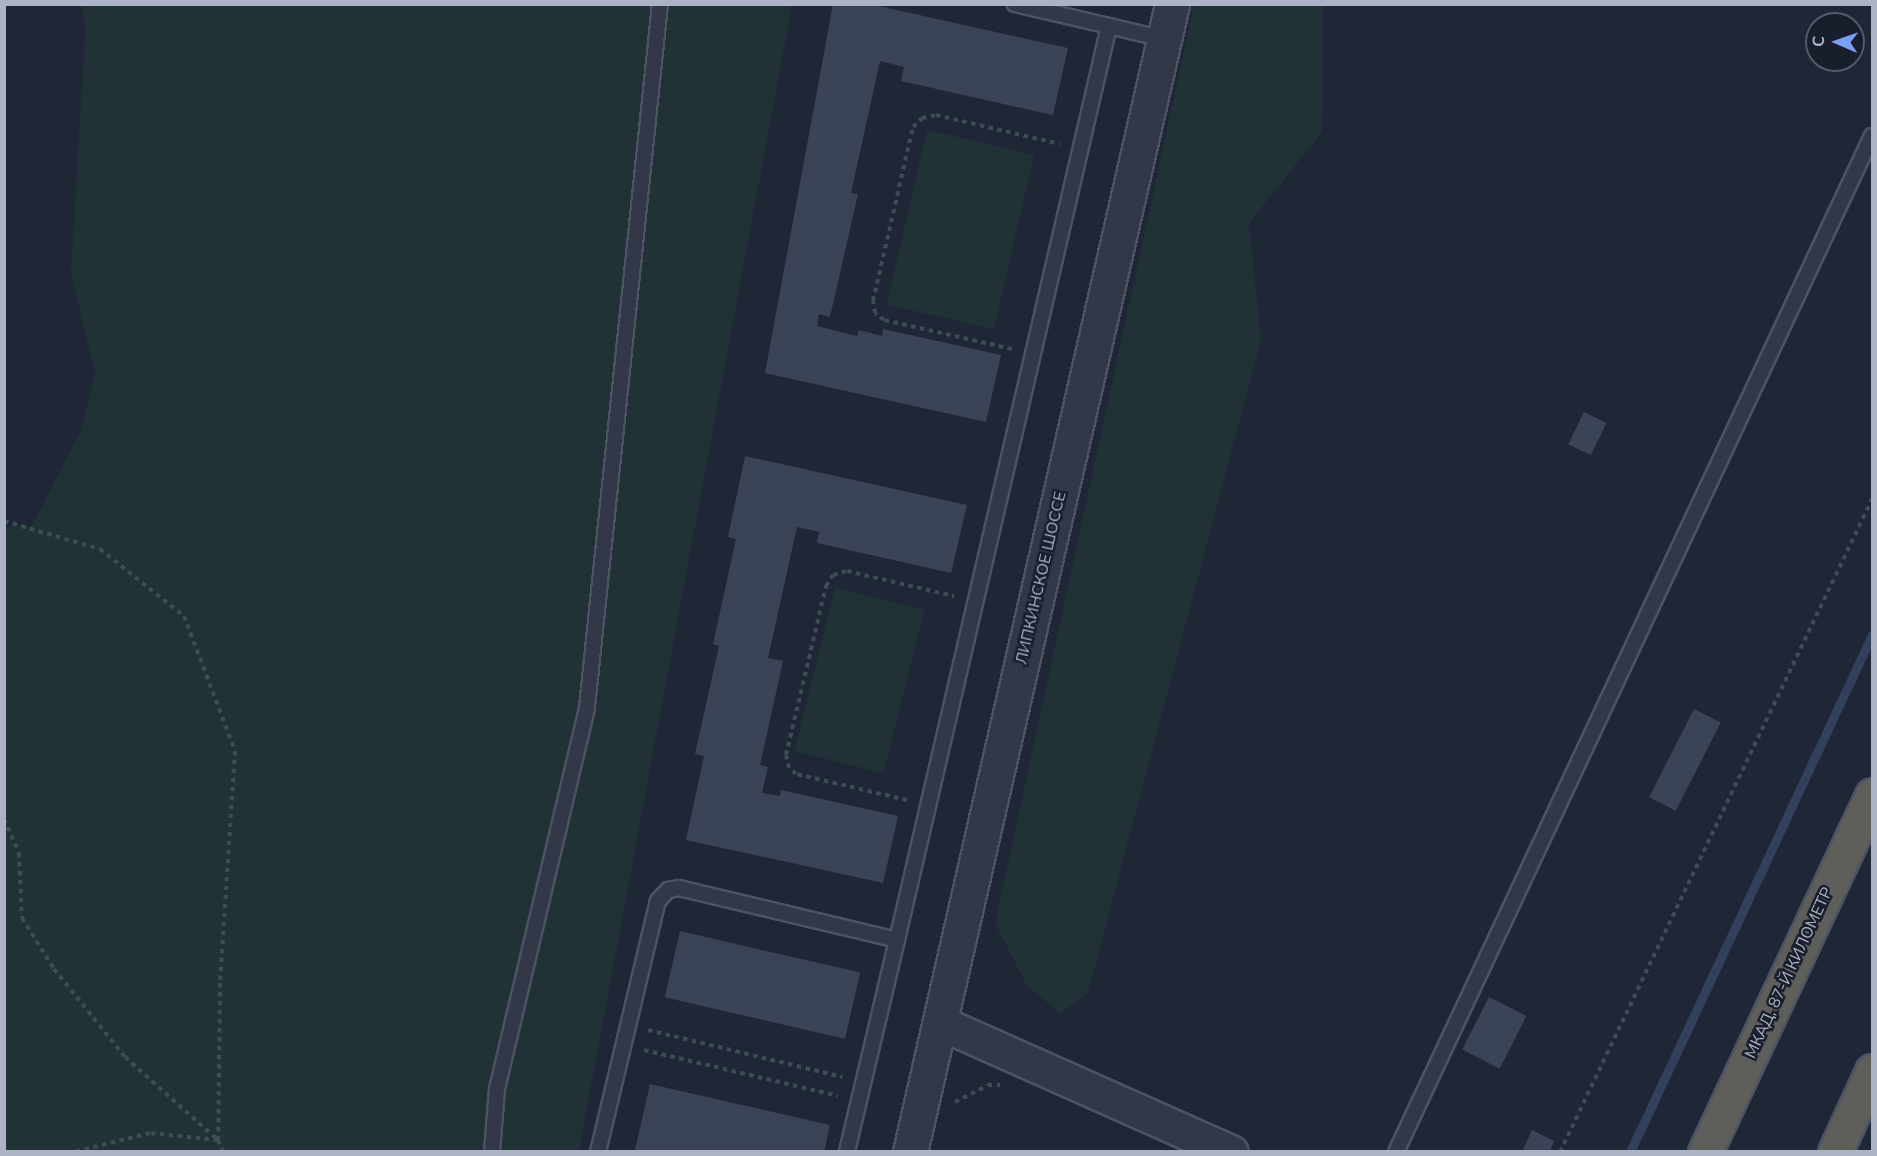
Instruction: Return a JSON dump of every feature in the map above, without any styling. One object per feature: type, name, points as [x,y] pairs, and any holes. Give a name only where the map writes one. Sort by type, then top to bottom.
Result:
[{"type":"highway","name":"МКАД, 87-Й КИЛОМЕТР","points":[[1705,1152],[1872,795]]},
{"type":"highway","points":[[1835,1152],[1872,1071]]},
{"type":"street","name":"ЛИПКИНСКОЕ ШОССЕ","points":[[910,1152],[943,1024],[1172,4]]},
{"type":"street","points":[[943,1024],[1231,1152]]},
{"type":"lane","points":[[492,1152],[497,1089],[587,707],[660,4]]},
{"type":"lane","points":[[1015,4],[1164,39]]},
{"type":"lane","points":[[847,1152],[1109,26]]},
{"type":"lane","points":[[1396,1152],[1872,136]]},
{"type":"lane","points":[[598,1152],[658,901],[668,890],[679,888],[897,940]]},
{"type":"path","points":[[1033,354],[884,320],[875,313],[873,301],[913,128],[922,118],[936,115],[1080,149]]},
{"type":"path","points":[[1560,1152],[1872,499]]},
{"type":"path","points":[[4,521],[100,549],[184,616],[235,751],[220,983],[218,1140],[223,1152]]},
{"type":"path","points":[[929,805],[796,774],[789,768],[786,755],[791,733],[826,586],[833,575],[847,571],[976,601]]},
{"type":"path","points":[[4,819],[19,853],[22,918],[54,969],[125,1057],[218,1140]]},
{"type":"path","points":[[628,1025],[863,1082]]},
{"type":"path","points":[[624,1045],[859,1101]]},
{"type":"path","points":[[74,1152],[150,1133],[218,1140]]},
{"type":"shaded area","points":[[82,5],[792,5],[579,1151],[5,1151],[4,527],[32,526],[81,430],[95,374],[71,273],[85,31]]},
{"type":"shaded area","points":[[1194,5],[1323,5],[1322,132],[1249,223],[1261,340],[1088,993],[1060,1014],[1026,984],[995,923]]},
{"type":"shaded area","points":[[927,130],[1034,155],[994,329],[887,304]]},
{"type":"shaded area","points":[[835,588],[924,610],[884,773],[794,751]]},
{"type":"building","points":[[833,4],[870,4],[1068,48],[1053,115],[901,81],[904,67],[880,61],[851,193],[858,194],[830,317],[819,314],[817,326],[857,336],[859,330],[882,336],[883,329],[1001,355],[986,422],[765,373]]},
{"type":"building","points":[[1584,412],[1606,423],[1591,455],[1568,444]]},
{"type":"building","points":[[745,456],[967,505],[951,573],[817,543],[819,532],[797,527],[768,658],[783,661],[760,765],[768,767],[762,793],[780,796],[781,790],[898,816],[883,883],[686,840],[704,756],[695,754],[719,646],[713,644],[736,539],[728,537]]},
{"type":"building","points":[[1694,709],[1721,723],[1676,811],[1649,797]]},
{"type":"building","points":[[680,931],[860,973],[845,1039],[665,997]]},
{"type":"building","points":[[1489,997],[1526,1016],[1500,1069],[1462,1050]]},
{"type":"building","points":[[650,1084],[830,1125],[824,1152],[635,1150]]},
{"type":"building","points":[[1532,1130],[1554,1141],[1550,1152],[1522,1152]]},
{"type":"waterway","points":[[1630,1152],[1872,635]]}]
